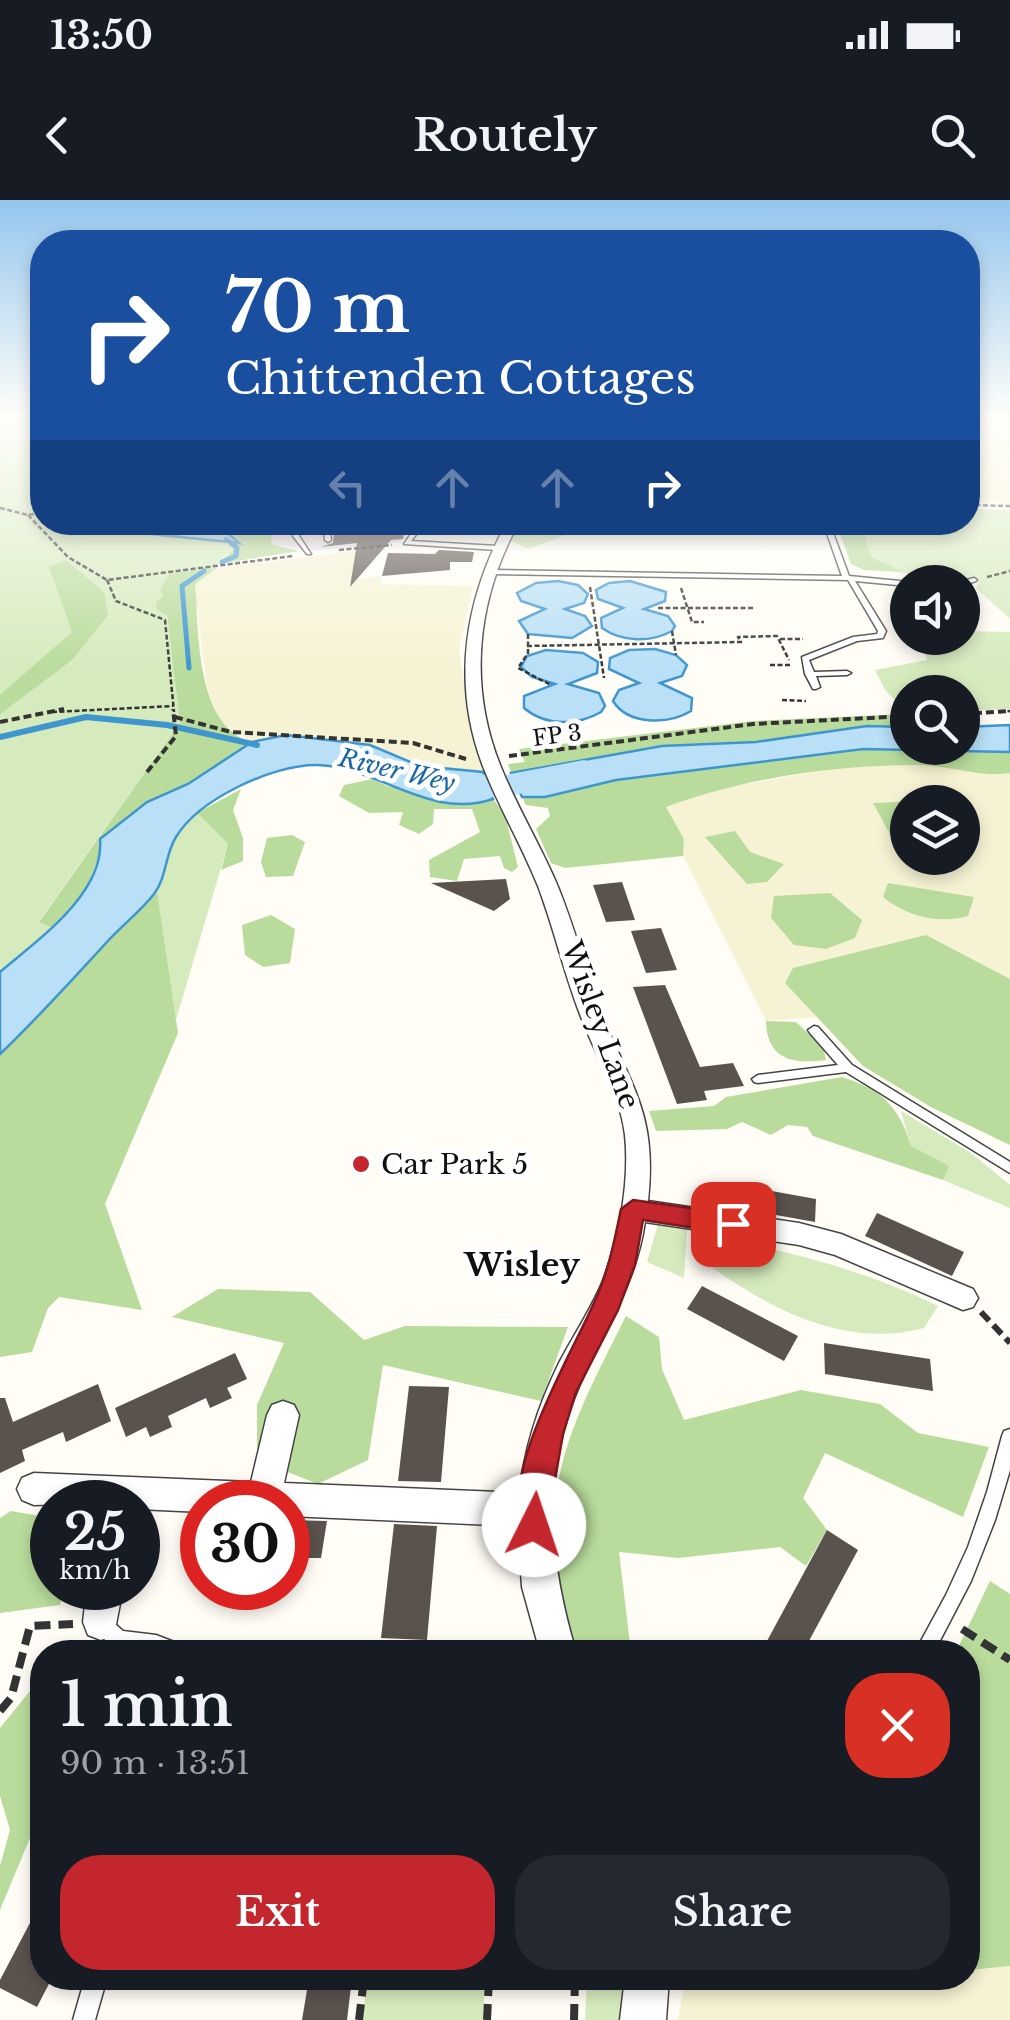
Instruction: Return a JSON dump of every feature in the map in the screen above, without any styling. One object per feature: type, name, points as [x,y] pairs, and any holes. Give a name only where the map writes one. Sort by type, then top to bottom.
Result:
[{"type":"street","name":"Wisley Lane","points":[[505,535],[488,572],[470,638],[475,700],[493,765],[565,927],[595,1024],[636,1114],[639,1166],[617,1280],[563,1390],[532,1510],[544,1617],[553,1640]]},
{"type":"street","points":[[633,1209],[841,1244],[963,1298]]},
{"type":"street","points":[[268,1480],[283,1414]]},
{"type":"street","points":[[310,1500],[532,1510]]},
{"type":"street","points":[[643,2020],[646,1990]]},
{"type":"lane","points":[[297,535],[308,554]]},
{"type":"lane","points":[[327,535],[328,540]]},
{"type":"lane","points":[[413,535],[406,544],[497,548]]},
{"type":"lane","points":[[816,688],[805,659],[856,639],[880,636],[882,631],[848,578],[831,535]]},
{"type":"lane","points":[[488,572],[848,578],[890,582]]},
{"type":"lane","points":[[809,674],[846,673]]},
{"type":"lane","points":[[814,1030],[848,1068],[1010,1168]]},
{"type":"lane","points":[[758,1079],[848,1068]]},
{"type":"lane","points":[[932,1640],[946,1618],[1000,1483],[1010,1436]]},
{"type":"lane","points":[[104,1610],[110,1637],[117,1640]]},
{"type":"lane","points":[[84,2020],[93,1990]]},
{"type":"path","points":[[980,505],[1010,506]]},
{"type":"path","points":[[0,508],[28,515]]},
{"type":"path","points":[[47,535],[68,557],[106,580],[116,601],[165,620],[176,736],[147,772]]},
{"type":"path","points":[[106,580],[223,564]]},
{"type":"path","points":[[590,574],[604,678]]},
{"type":"path","points":[[676,576],[692,622],[704,622]]},
{"type":"path","points":[[658,608],[754,608]]},
{"type":"path","points":[[672,631],[676,655]]},
{"type":"path","points":[[528,634],[528,646],[518,668],[524,675],[551,684]]},
{"type":"path","points":[[528,646],[741,642],[738,637],[777,636],[791,665],[770,664]]},
{"type":"path","points":[[782,700],[806,701],[810,708]]},
{"type":"path","points":[[0,722],[70,708],[173,706]]},
{"type":"path","points":[[980,713],[1010,711]]},
{"type":"path","name":"FP 3","points":[[174,718],[217,728],[364,737],[456,753],[476,766],[754,724],[890,717]]},
{"type":"path","points":[[963,1298],[1001,1329],[1010,1344]]},
{"type":"path","points":[[0,1711],[11,1698],[30,1626],[86,1610]]},
{"type":"path","points":[[946,1618],[980,1640]]},
{"type":"path","points":[[980,1640],[1010,1660]]},
{"type":"path","points":[[359,2020],[363,1990]]},
{"type":"path","points":[[488,2020],[489,1990]]},
{"type":"path","points":[[574,2020],[575,1990]]},
{"type":"shaded area","points":[[272,535],[405,535],[399,542],[314,551],[271,544]]},
{"type":"shaded area","points":[[356,551],[353,579],[381,576],[381,584],[473,586],[459,650],[470,726],[483,772],[420,766],[399,755],[269,736],[252,742],[221,723],[207,688],[194,584],[217,568]]},
{"type":"shaded area","points":[[932,765],[1010,773],[1010,1145],[931,1107],[863,1066],[817,1017],[766,1021],[683,856],[684,839],[666,807],[712,790],[841,767]]},
{"type":"shaded area","points":[[1010,1966],[1010,2020],[678,2020],[683,1990],[980,1990],[980,1967]]},
{"type":"green space","points":[[0,502],[30,502],[30,535],[229,535],[239,543],[195,583],[197,606],[167,615],[180,723],[39,921],[54,928],[0,972]]},
{"type":"green space","points":[[980,509],[1010,510],[1010,619],[980,592],[980,565],[890,565],[890,570],[873,560],[865,535],[980,535]]},
{"type":"green space","points":[[229,535],[272,535],[271,544],[299,551],[218,564],[239,543]]},
{"type":"green space","points":[[512,535],[566,535],[528,549],[509,540]]},
{"type":"green space","points":[[840,535],[865,535],[873,558],[890,566],[890,571],[864,570],[851,564]]},
{"type":"green space","points":[[66,560],[104,592],[108,615],[72,660],[0,714],[0,695],[72,632],[49,567]]},
{"type":"green space","points":[[217,568],[195,584],[204,675],[220,718],[233,733],[252,742],[188,784],[130,814],[101,850],[87,888],[54,928],[39,922],[180,723],[167,615],[157,610],[156,603],[163,596],[160,590],[169,574]]},
{"type":"green space","points":[[980,631],[1010,632],[1010,709],[980,710],[980,675],[890,675],[890,695],[875,670],[927,660],[925,655],[980,655]]},
{"type":"green space","points":[[890,715],[890,727],[867,726],[756,742],[661,746],[525,772],[511,773],[508,764],[525,762],[519,749],[753,721]]},
{"type":"green space","points":[[863,749],[890,750],[890,765],[980,765],[980,751],[1010,752],[1010,773],[886,766],[822,771],[727,788],[666,807],[684,839],[683,856],[565,868],[551,863],[536,829],[550,816],[548,808],[526,805],[522,797],[545,797],[616,780]]},
{"type":"green space","points":[[372,779],[387,786],[482,803],[493,799],[505,815],[518,867],[512,872],[504,868],[500,856],[464,859],[457,881],[430,877],[429,860],[480,832],[472,809],[434,809],[433,824],[419,834],[399,825],[403,812],[369,813],[339,796],[344,785]]},
{"type":"green space","points":[[241,789],[233,810],[243,838],[243,861],[221,870],[228,844],[197,813]]},
{"type":"green space","points":[[890,802],[890,834],[873,803]]},
{"type":"green space","points":[[197,813],[228,844],[176,1020],[157,891],[174,838]]},
{"type":"green space","points":[[735,831],[750,852],[784,864],[767,882],[747,884],[705,837]]},
{"type":"green space","points":[[292,835],[305,842],[293,876],[266,877],[261,862],[267,838]]},
{"type":"green space","points":[[888,883],[974,897],[968,916],[934,919],[902,910],[883,897]]},
{"type":"green space","points":[[157,891],[178,1033],[105,1204],[142,1310],[59,1297],[48,1308],[32,1352],[0,1357],[0,1054]]},
{"type":"green space","points":[[830,893],[862,920],[855,938],[826,949],[794,945],[771,918],[774,896]]},
{"type":"green space","points":[[271,915],[295,929],[290,963],[263,967],[245,955],[242,925]]},
{"type":"green space","points":[[926,935],[1010,979],[1010,1145],[931,1107],[863,1066],[785,983],[793,968]]},
{"type":"green space","points":[[766,1021],[796,1022],[823,1047],[826,1060],[784,1057],[771,1045]]},
{"type":"green space","points":[[842,1077],[879,1094],[895,1110],[911,1146],[949,1166],[943,1180],[813,1136],[807,1127],[788,1125],[771,1135],[742,1122],[727,1129],[656,1131],[649,1111],[714,1106],[726,1097]]},
{"type":"green space","points":[[901,1111],[971,1153],[1010,1185],[1010,1208],[943,1180],[948,1166],[911,1147]]},
{"type":"green space","points":[[658,1224],[687,1230],[684,1278],[647,1262]]},
{"type":"green space","points":[[711,1236],[827,1264],[938,1306],[924,1328],[895,1333],[839,1329],[811,1321],[758,1297],[709,1265]]},
{"type":"green space","points":[[218,1289],[310,1292],[364,1340],[405,1326],[568,1327],[541,1401],[383,1365],[368,1460],[318,1484],[257,1460],[257,1405],[284,1343],[172,1317]]},
{"type":"green space","points":[[626,1316],[659,1337],[662,1369],[684,1420],[801,1390],[880,1404],[918,1433],[989,1447],[963,1517],[825,1453],[803,1498],[827,1530],[806,1566],[780,1547],[678,1558],[619,1552],[630,1640],[574,1640],[556,1554],[555,1515],[559,1478],[583,1404]]},
{"type":"green space","points":[[11,1511],[30,1514],[30,1609],[0,1613],[0,1518]]},
{"type":"green space","points":[[990,1581],[1010,1594],[1010,1966],[980,1969],[980,1640],[962,1640]]},
{"type":"green space","points":[[30,1691],[30,1838],[0,1910],[0,1866],[10,1830],[0,1796],[0,1728]]},
{"type":"green space","points":[[366,1990],[484,1990],[483,2020],[363,2020]]},
{"type":"green space","points":[[586,1990],[623,1990],[619,2020],[585,2020]]},
{"type":"water","points":[[161,535],[229,535],[239,543]]},
{"type":"water","points":[[558,581],[578,585],[588,594],[584,603],[565,609],[585,616],[592,626],[572,638],[528,634],[519,621],[545,609],[521,601],[517,593],[536,583]]},
{"type":"water","points":[[630,581],[666,592],[665,601],[644,609],[668,616],[675,626],[672,631],[655,638],[636,639],[602,628],[601,618],[623,608],[598,599],[596,590],[609,583]]},
{"type":"water","points":[[655,649],[676,655],[687,665],[682,676],[660,683],[692,698],[691,711],[682,716],[638,718],[628,715],[613,701],[619,690],[639,683],[609,669],[610,658],[629,650]]},
{"type":"water","points":[[546,650],[583,653],[598,662],[597,673],[568,684],[599,693],[605,706],[601,712],[582,720],[561,722],[524,708],[524,696],[555,684],[532,677],[521,667],[527,656]]},
{"type":"water","points":[[1010,725],[1010,752],[980,751],[980,726]]},
{"type":"water","points":[[867,726],[890,727],[890,750],[863,749],[616,780],[545,797],[522,797],[511,773],[662,746],[756,742]]},
{"type":"water","points":[[286,735],[370,745],[420,766],[483,772],[493,799],[447,803],[360,773],[316,765],[279,771],[238,787],[187,823],[172,844],[154,894],[0,1054],[0,972],[49,931],[80,897],[99,859],[100,839],[147,802],[188,784],[252,742]]},
{"type":"building","points":[[334,535],[404,535],[403,539],[391,540],[350,587],[357,543],[321,547],[333,543]]},
{"type":"building","points":[[439,550],[474,552],[472,562],[450,562],[450,570],[382,576],[388,553],[435,554]]},
{"type":"building","points":[[506,879],[510,899],[494,911],[431,883]]},
{"type":"building","points":[[622,882],[635,920],[606,922],[593,885]]},
{"type":"building","points":[[661,928],[677,970],[646,973],[631,931]]},
{"type":"building","points":[[665,985],[700,1067],[733,1063],[744,1086],[704,1091],[707,1100],[677,1104],[633,987]]},
{"type":"building","points":[[728,1183],[816,1199],[815,1222],[725,1206]]},
{"type":"building","points":[[877,1213],[964,1252],[952,1276],[865,1236]]},
{"type":"building","points":[[702,1286],[798,1336],[784,1361],[687,1309]]},
{"type":"building","points":[[824,1343],[930,1359],[933,1391],[825,1374]]},
{"type":"building","points":[[235,1353],[247,1379],[227,1388],[232,1398],[210,1408],[206,1398],[168,1416],[172,1427],[150,1437],[146,1427],[126,1437],[115,1408]]},
{"type":"building","points":[[98,1384],[111,1421],[66,1442],[63,1432],[22,1450],[25,1461],[0,1473],[0,1398],[5,1398],[13,1422]]},
{"type":"building","points":[[409,1386],[449,1387],[441,1482],[398,1481]]},
{"type":"building","points":[[310,1521],[327,1521],[321,1558],[310,1558]]},
{"type":"building","points":[[394,1524],[437,1526],[427,1640],[381,1638]]},
{"type":"building","points":[[827,1530],[858,1550],[809,1640],[767,1640]]},
{"type":"building","points":[[30,1923],[30,1990],[46,1990],[37,2007],[0,1988],[0,1980]]},
{"type":"building","points":[[307,1990],[351,1990],[347,2020],[302,2020]]},
{"type":"waterway","points":[[226,539],[235,546]]},
{"type":"waterway","points":[[222,562],[236,556],[237,548],[231,543]]},
{"type":"waterway","points":[[189,668],[182,586],[204,571]]},
{"type":"waterway","points":[[0,737],[86,717],[167,725],[257,745]]},
{"type":"waterway","name":"River Wey","points":[[422,780],[500,787],[584,771]]},
{"type":"place","name":"Car Park 5","points":[[361,1164]]},
{"type":"district","name":"Wisley","points":[[522,1265]]},
{"type":"route","points":[[534,1525],[532,1510],[548,1434],[563,1390],[605,1310],[622,1265],[633,1209],[733,1224]]}]
